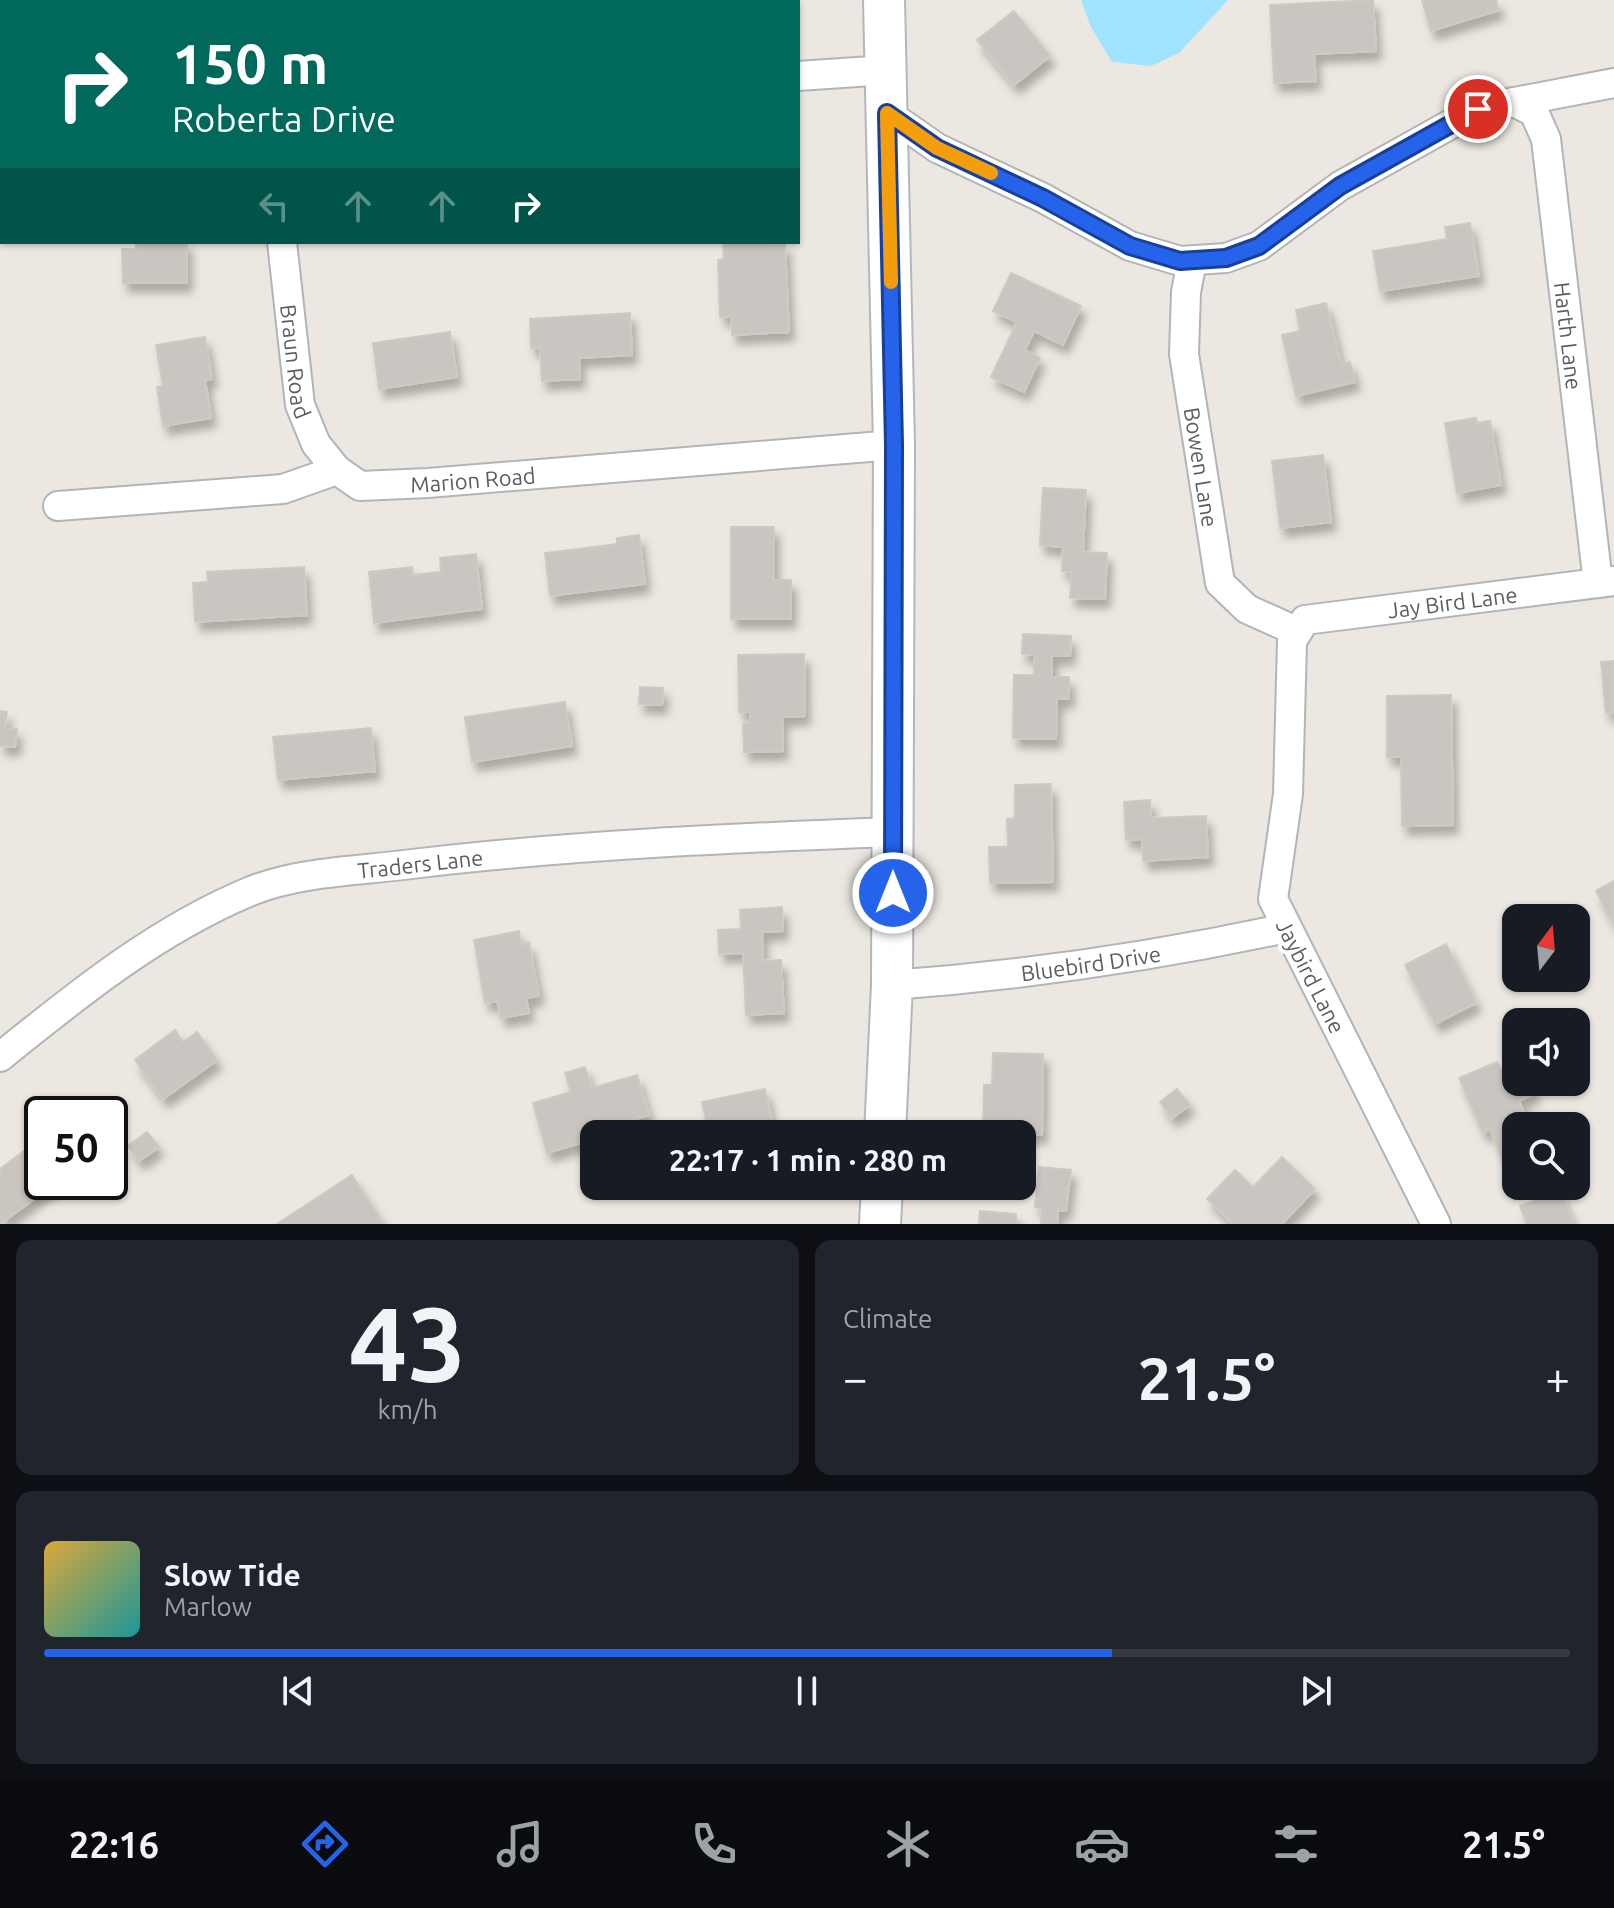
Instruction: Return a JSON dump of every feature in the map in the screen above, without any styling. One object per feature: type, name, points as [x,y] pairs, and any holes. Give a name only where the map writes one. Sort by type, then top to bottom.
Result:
[{"type":"main road","points":[[884,0],[894,445],[894,832],[892,985],[886,1120]]},
{"type":"main road","points":[[880,1224],[881,1200]]},
{"type":"street","points":[[800,76],[886,70]]},
{"type":"street","points":[[887,113],[937,148],[1043,198],[1130,246],[1180,261],[1192,261],[1226,258],[1259,246],[1340,186],[1478,109],[1614,83]]},
{"type":"street","name":"Harth Lane","points":[[1514,102],[1534,112],[1546,139],[1606,582]]},
{"type":"street","name":"Braun Road","points":[[282,244],[300,405],[316,444],[337,470]]},
{"type":"street","name":"Bowen Lane","points":[[1192,261],[1186,292],[1184,354],[1220,583],[1247,609],[1296,631]]},
{"type":"street","name":"Marion Road","points":[[337,470],[360,486],[428,483],[894,445]]},
{"type":"street","points":[[58,506],[283,489],[337,470]]},
{"type":"street","name":"Jay Bird Lane","points":[[1296,631],[1305,620],[1606,582]]},
{"type":"street","name":"Jaybird Lane","points":[[1296,631],[1292,641],[1288,794],[1273,899],[1425,1218]]},
{"type":"street","name":"Traders Lane","points":[[0,1057],[71,999],[146,946],[240,897],[288,880],[473,857],[771,836],[894,832]]},
{"type":"street","name":"Bluebird Drive","points":[[892,985],[974,979],[1193,948],[1286,928]]},
{"type":"water","points":[[1081,0],[1228,0],[1179,53],[1151,66],[1112,62],[1091,27]]},
{"type":"building","points":[[1373,0],[1376,51],[1314,54],[1316,81],[1274,83],[1270,5]]},
{"type":"building","points":[[1422,0],[1496,0],[1499,10],[1431,31]]},
{"type":"building","points":[[1014,11],[1050,56],[1014,85],[977,40]]},
{"type":"building","points":[[1470,223],[1479,276],[1380,291],[1373,251],[1447,239],[1445,227]]},
{"type":"building","points":[[136,244],[187,244],[187,283],[123,283],[122,249],[136,249]]},
{"type":"building","points":[[723,244],[785,244],[789,332],[732,335],[731,316],[720,317],[718,260],[724,260]]},
{"type":"building","points":[[1011,273],[1081,306],[1063,345],[1034,331],[1025,350],[1040,358],[1024,392],[991,377],[1017,322],[993,311]]},
{"type":"building","points":[[1326,303],[1341,364],[1350,362],[1355,382],[1296,396],[1282,335],[1300,331],[1296,310]]},
{"type":"building","points":[[630,313],[632,355],[579,358],[580,379],[542,381],[540,348],[531,348],[530,319]]},
{"type":"building","points":[[450,332],[457,377],[379,389],[373,343]]},
{"type":"building","points":[[205,337],[212,379],[205,380],[211,418],[163,426],[157,387],[163,386],[156,345]]},
{"type":"building","points":[[1476,418],[1477,423],[1490,421],[1501,485],[1457,493],[1445,423]]},
{"type":"building","points":[[1323,455],[1331,522],[1280,528],[1272,461]]},
{"type":"building","points":[[1043,488],[1086,490],[1083,552],[1107,553],[1105,599],[1070,598],[1072,572],[1062,571],[1063,547],[1040,545]]},
{"type":"building","points":[[731,527],[774,527],[774,580],[791,580],[791,619],[731,619]]},
{"type":"building","points":[[639,535],[645,584],[550,596],[545,553],[617,544],[617,538]]},
{"type":"building","points":[[476,554],[482,609],[374,623],[369,572],[412,567],[413,575],[441,572],[440,558]]},
{"type":"building","points":[[304,567],[307,615],[195,622],[193,583],[208,582],[207,572]]},
{"type":"building","points":[[1023,634],[1071,636],[1070,656],[1052,656],[1052,677],[1069,677],[1069,699],[1057,699],[1056,739],[1013,738],[1014,675],[1034,675],[1034,655],[1022,654]]},
{"type":"building","points":[[804,654],[805,716],[782,717],[783,751],[744,752],[743,724],[750,724],[750,712],[739,712],[738,655]]},
{"type":"building","points":[[1614,661],[1614,712],[1606,713],[1601,662]]},
{"type":"building","points":[[640,687],[663,688],[662,705],[639,704]]},
{"type":"building","points":[[1451,695],[1453,825],[1402,826],[1401,757],[1387,757],[1387,696]]},
{"type":"building","points":[[565,702],[572,746],[472,762],[465,717]]},
{"type":"building","points":[[0,711],[7,712],[4,729],[17,729],[15,747],[0,746]]},
{"type":"building","points":[[371,728],[375,771],[278,780],[273,737]]},
{"type":"building","points":[[1051,784],[1053,882],[990,883],[989,847],[1008,847],[1007,819],[1015,818],[1015,785]]},
{"type":"building","points":[[1150,800],[1151,818],[1206,816],[1208,857],[1143,861],[1142,839],[1126,840],[1124,802]]},
{"type":"building","points":[[1614,881],[1614,925],[1596,891]]},
{"type":"building","points":[[782,907],[783,931],[762,932],[763,961],[781,960],[784,1013],[746,1015],[743,953],[719,954],[718,930],[741,929],[740,910]]},
{"type":"building","points":[[519,931],[521,945],[529,943],[539,996],[526,998],[529,1013],[501,1018],[497,1001],[485,1003],[474,940]]},
{"type":"building","points":[[1446,944],[1476,1003],[1435,1024],[1405,965]]},
{"type":"building","points":[[175,1030],[183,1042],[197,1032],[217,1060],[163,1099],[135,1060]]},
{"type":"building","points":[[993,1053],[1043,1054],[1042,1135],[1036,1135],[1036,1120],[983,1120],[984,1085],[992,1085]]},
{"type":"building","points":[[1497,1062],[1502,1072],[1502,1096],[1530,1096],[1519,1101],[1524,1112],[1502,1112],[1502,1156],[1490,1129],[1483,1133],[1459,1078]]},
{"type":"building","points":[[585,1067],[592,1088],[637,1075],[649,1115],[632,1120],[580,1120],[580,1143],[547,1153],[533,1103],[571,1092],[565,1073]]},
{"type":"building","points":[[765,1089],[772,1120],[706,1120],[702,1102]]},
{"type":"building","points":[[1177,1089],[1190,1105],[1172,1118],[1160,1102]]},
{"type":"building","points":[[147,1132],[159,1147],[139,1161],[128,1146]]},
{"type":"building","points":[[24,1151],[24,1200],[33,1200],[0,1224],[0,1169]]},
{"type":"building","points":[[1282,1157],[1315,1189],[1282,1224],[1233,1224],[1207,1199],[1235,1170],[1253,1187]]},
{"type":"building","points":[[1039,1167],[1071,1170],[1066,1211],[1058,1210],[1057,1224],[1041,1224],[1042,1208],[1035,1207]]},
{"type":"building","points":[[352,1175],[382,1224],[277,1224]]},
{"type":"building","points":[[1536,1200],[1564,1200],[1573,1224],[1527,1224],[1520,1206]]},
{"type":"building","points":[[980,1211],[1016,1214],[1016,1224],[979,1224]]},
{"type":"slow traffic","points":[[891,282],[887,113],[937,148],[991,173]]},
{"type":"route","points":[[893,893],[894,445],[887,113],[937,148],[1043,198],[1130,246],[1180,261],[1226,258],[1259,246],[1340,186],[1478,109]]}]
